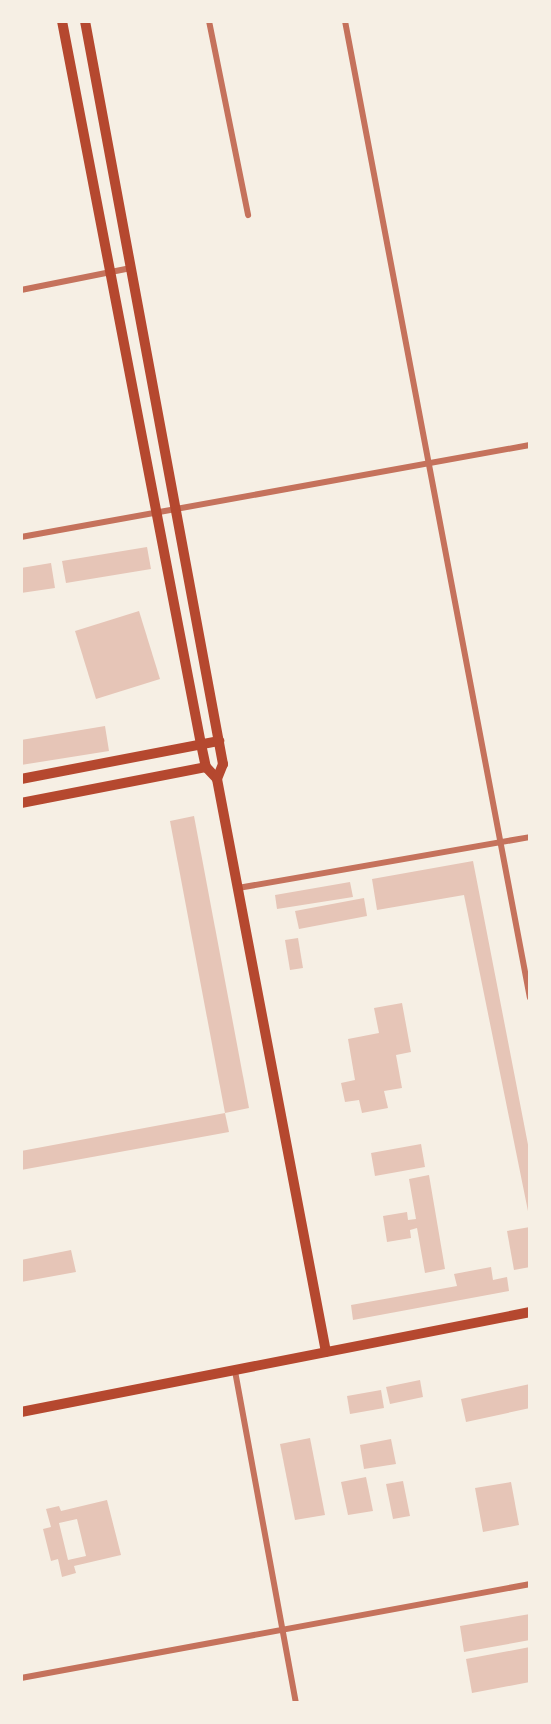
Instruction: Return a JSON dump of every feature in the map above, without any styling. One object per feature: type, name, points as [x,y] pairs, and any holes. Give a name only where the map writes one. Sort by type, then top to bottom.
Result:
[{"type":"highway","points":[[21,1412],[530,1312]]},
{"type":"main road","points":[[62,21],[201,744],[206,767],[217,779],[239,888],[326,1353]]},
{"type":"main road","points":[[85,21],[219,741],[223,764],[217,779]]},
{"type":"main road","points":[[21,779],[219,741]]},
{"type":"main road","points":[[21,803],[206,767]]},
{"type":"street","points":[[209,21],[248,215]]},
{"type":"street","points":[[345,21],[530,998]]},
{"type":"street","points":[[21,290],[131,268]]},
{"type":"street","points":[[21,537],[530,445]]},
{"type":"street","points":[[239,888],[530,837]]},
{"type":"street","points":[[522,952],[530,950]]},
{"type":"street","points":[[234,1371],[296,1703]]},
{"type":"street","points":[[21,1678],[530,1584]]},
{"type":"building","points":[[147,547],[151,569],[66,583],[62,561]]},
{"type":"building","points":[[51,563],[55,588],[21,593],[21,568]]},
{"type":"building","points":[[139,611],[160,679],[96,699],[75,631]]},
{"type":"building","points":[[105,726],[109,751],[21,765],[21,740]]},
{"type":"building","points":[[194,816],[249,1108],[225,1113],[170,821]]},
{"type":"building","points":[[473,861],[530,1155],[530,1221],[464,895],[377,910],[372,879]]},
{"type":"building","points":[[350,882],[353,897],[277,909],[275,895]]},
{"type":"building","points":[[364,898],[367,916],[299,929],[295,911]]},
{"type":"building","points":[[298,938],[303,968],[290,970],[285,940]]},
{"type":"building","points":[[402,1003],[411,1052],[396,1055],[402,1088],[384,1091],[388,1108],[362,1113],[359,1100],[345,1102],[341,1083],[355,1080],[348,1039],[379,1033],[374,1008]]},
{"type":"building","points":[[225,1113],[229,1132],[21,1170],[21,1151]]},
{"type":"building","points":[[421,1144],[425,1167],[375,1176],[371,1153]]},
{"type":"building","points":[[429,1175],[445,1269],[425,1273],[417,1228],[410,1230],[411,1238],[387,1242],[383,1216],[407,1212],[408,1220],[416,1219],[409,1179]]},
{"type":"building","points":[[530,1227],[530,1267],[514,1270],[507,1231]]},
{"type":"building","points":[[71,1250],[76,1272],[21,1282],[21,1260]]},
{"type":"building","points":[[491,1267],[493,1280],[507,1277],[509,1291],[353,1320],[351,1305],[457,1286],[454,1274]]},
{"type":"building","points":[[420,1380],[423,1397],[390,1404],[386,1387]]},
{"type":"building","points":[[530,1384],[530,1408],[466,1422],[461,1399]]},
{"type":"building","points":[[381,1390],[384,1408],[350,1414],[347,1396]]},
{"type":"building","points":[[310,1438],[325,1515],[295,1520],[280,1444]]},
{"type":"building","points":[[391,1439],[396,1464],[364,1469],[360,1445]]},
{"type":"building","points":[[366,1477],[373,1511],[348,1515],[341,1482]]},
{"type":"building","points":[[403,1481],[410,1516],[393,1519],[386,1484]]},
{"type":"building","points":[[511,1482],[519,1525],[483,1532],[475,1488]]},
{"type":"building","points":[[107,1500],[121,1555],[74,1566],[76,1573],[62,1577],[58,1559],[51,1561],[43,1529],[51,1527],[46,1509],[59,1506],[61,1511]],"holes":[[[77,1519],[86,1556],[68,1560],[59,1523]]]},
{"type":"building","points":[[530,1614],[530,1640],[464,1652],[460,1626]]},
{"type":"building","points":[[530,1647],[530,1682],[472,1693],[466,1659]]}]
